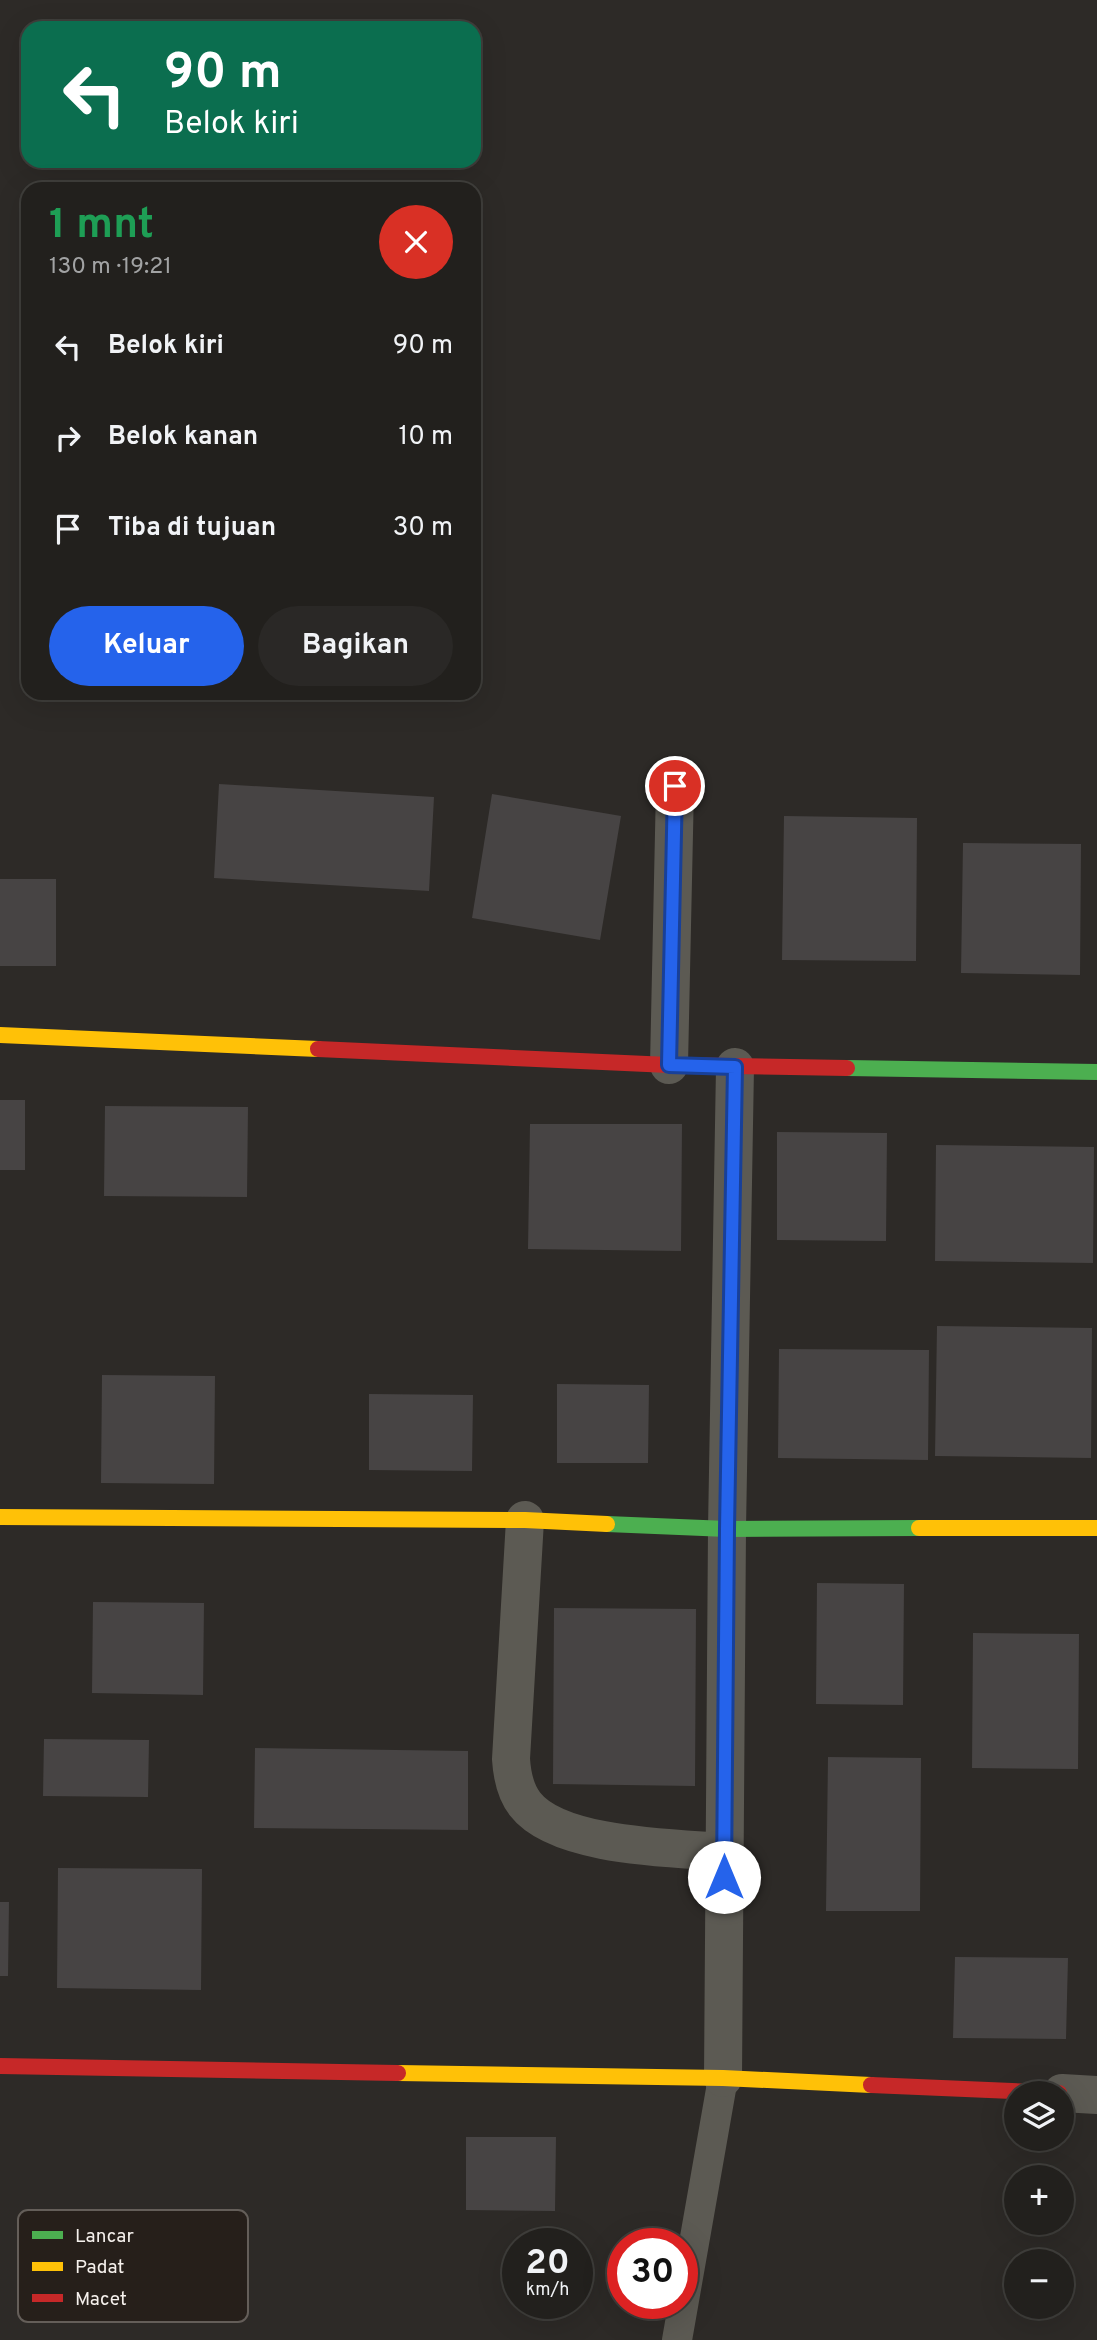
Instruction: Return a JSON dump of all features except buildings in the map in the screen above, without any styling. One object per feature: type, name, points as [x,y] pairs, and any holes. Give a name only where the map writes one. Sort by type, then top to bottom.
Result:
[{"type":"street","points":[[669,1065],[675,786]]},
{"type":"street","points":[[0,1034],[669,1065],[1097,1072]]},
{"type":"street","points":[[723,2078],[727,1529],[735,1067]]},
{"type":"street","points":[[0,1517],[525,1520],[727,1529],[1097,1528]]},
{"type":"street","points":[[525,1520],[511,1759],[513,1781],[525,1805],[548,1823],[576,1834],[638,1846],[724,1852]]},
{"type":"street","points":[[0,2066],[723,2078],[1004,2091]]},
{"type":"street","points":[[1074,2094],[1097,2095]]},
{"type":"lane","points":[[677,2340],[723,2078]]},
{"type":"traffic: fast","points":[[847,1068],[1097,1072]]},
{"type":"traffic: fast","points":[[607,1524],[727,1529],[919,1528]]},
{"type":"traffic: slow","points":[[0,1035],[318,1049]]},
{"type":"traffic: slow","points":[[0,1517],[525,1520],[607,1524]]},
{"type":"traffic: slow","points":[[919,1528],[1097,1528]]},
{"type":"traffic: slow","points":[[398,2073],[723,2078],[871,2085]]},
{"type":"traffic: jam","points":[[318,1049],[669,1065],[847,1068]]},
{"type":"traffic: jam","points":[[0,2066],[398,2073]]},
{"type":"traffic: jam","points":[[871,2085],[1004,2091]]},
{"type":"route","points":[[675,786],[669,1065],[735,1067],[724,1877]]}]
